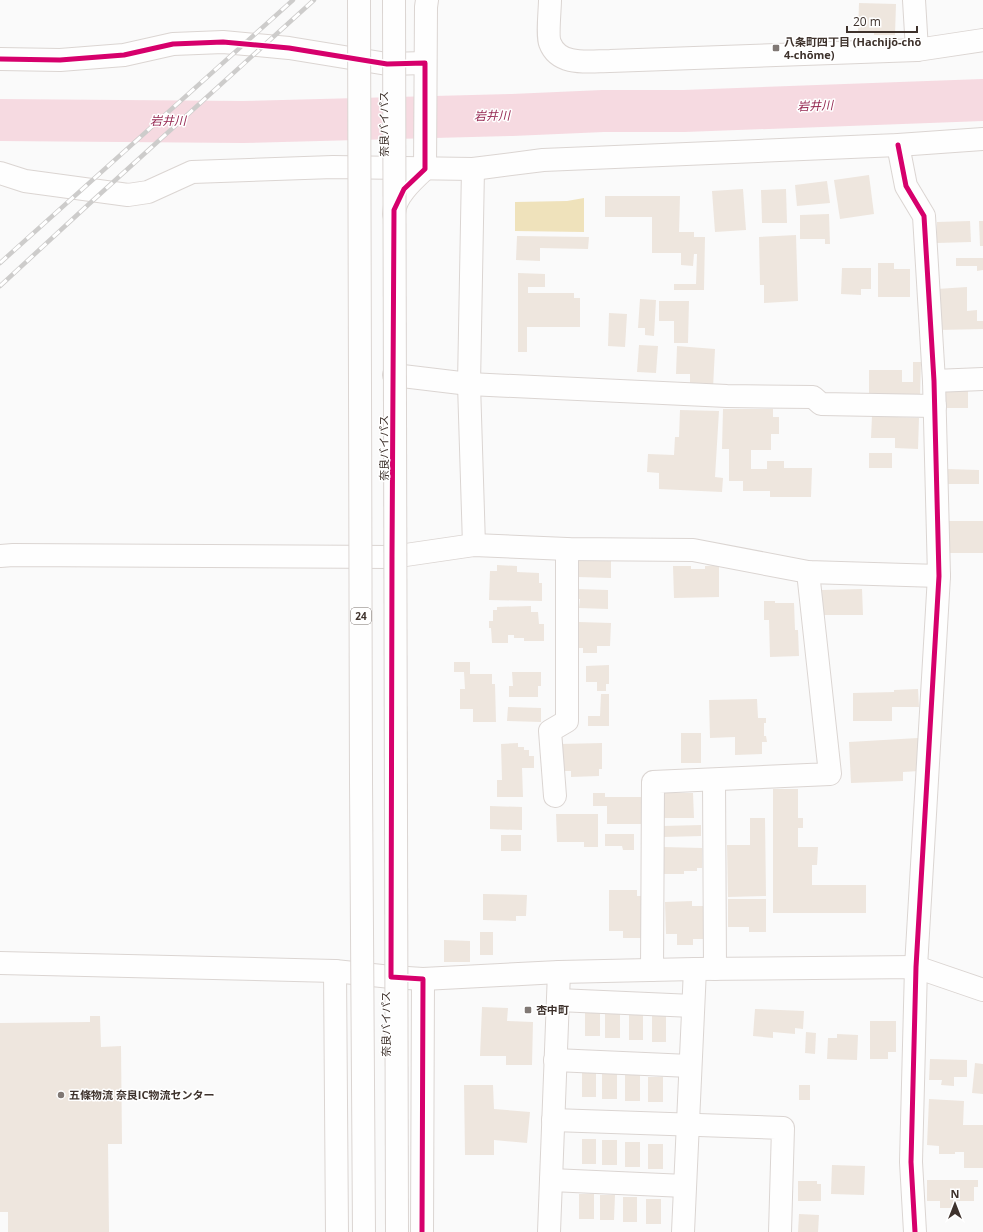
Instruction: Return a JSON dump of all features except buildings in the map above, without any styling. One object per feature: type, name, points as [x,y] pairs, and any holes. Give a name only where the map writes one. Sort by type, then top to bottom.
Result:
[{"type":"main road","name":"24","points":[[359,0],[364,1232]]},
{"type":"main road","name":"奈良バイパス","points":[[394,0],[397,1232]]},
{"type":"main road","points":[[391,978],[394,210],[404,189],[425,162],[427,0]]},
{"type":"main road","points":[[550,0],[549,42],[556,53],[570,61],[610,61],[917,50],[983,40]]},
{"type":"main road","points":[[914,0],[917,50]]},
{"type":"main road","points":[[0,59],[60,60],[117,56],[173,44],[222,42],[289,48],[425,71]]},
{"type":"main road","points":[[0,173],[25,182],[128,195],[148,192],[192,172],[332,168],[425,162],[473,169],[543,160],[898,145],[983,139]]},
{"type":"main road","points":[[898,145],[906,186],[924,216],[934,381],[939,576],[916,967],[911,1162],[915,1232]]},
{"type":"main road","points":[[473,169],[469,384],[474,545]]},
{"type":"main road","points":[[394,375],[469,384],[727,396],[813,397],[821,404],[935,406]]},
{"type":"main road","points":[[934,381],[983,379]]},
{"type":"main road","points":[[0,556],[392,557],[474,545],[567,549],[693,550],[808,572],[939,576]]},
{"type":"main road","points":[[555,796],[550,731],[567,721],[567,549]]},
{"type":"main road","points":[[652,970],[653,782],[830,774],[808,572]]},
{"type":"main road","points":[[683,1232],[693,1006],[705,969],[714,780]]},
{"type":"main road","points":[[0,963],[335,971],[391,978],[423,979],[559,972],[916,967],[983,990]]},
{"type":"main road","points":[[335,971],[337,1232]]},
{"type":"main road","points":[[549,1232],[559,972]]},
{"type":"main road","points":[[422,1232],[423,979]]},
{"type":"main road","points":[[558,1000],[693,1006]]},
{"type":"main road","points":[[555,1060],[690,1066]]},
{"type":"main road","points":[[553,1120],[783,1128],[780,1232]]},
{"type":"main road","points":[[551,1180],[685,1186]]},
{"type":"shaded area","points":[[584,198],[584,232],[515,231],[515,202],[567,201]]},
{"type":"waterway","name":"岩井川","points":[[0,120],[243,122],[512,115],[603,111],[684,111],[983,100]]},
{"type":"railway","points":[[0,263],[293,0]]},
{"type":"railway","points":[[0,286],[314,0]]},
{"type":"cycle path","points":[[0,59],[60,60],[124,55],[173,44],[223,42],[289,48],[387,64],[425,63],[425,169],[404,189],[394,210],[392,557],[391,977],[423,979],[422,1232]]},
{"type":"cycle path","points":[[898,145],[906,186],[924,216],[934,381],[939,576],[916,967],[911,1162],[915,1232]]},
{"type":"place","name":"八条町四丁目 (Hachijō-chō 4-chōme)","points":[[776,48]]},
{"type":"place","name":"杏中町","points":[[528,1010]]},
{"type":"place","name":"五條物流 奈良IC物流センター","points":[[61,1095]]}]
